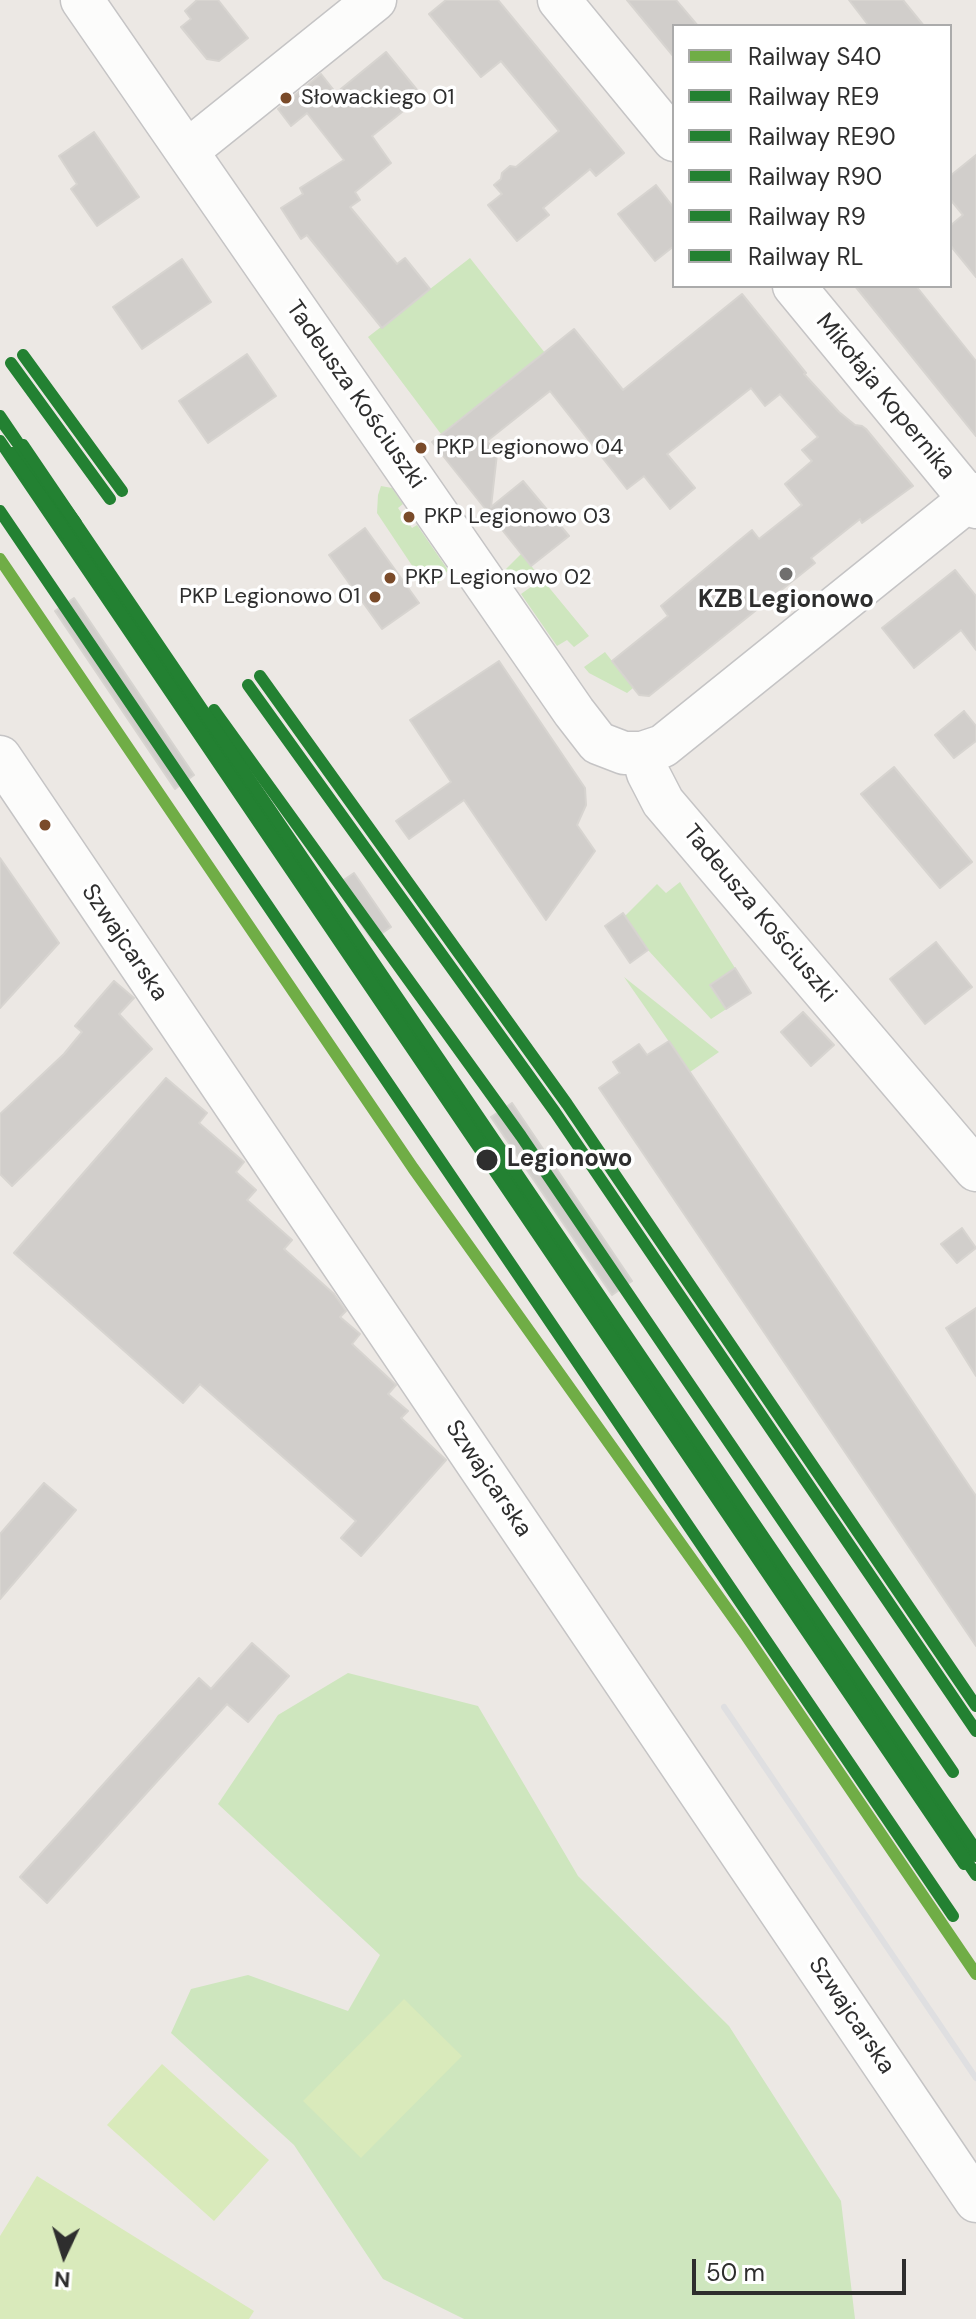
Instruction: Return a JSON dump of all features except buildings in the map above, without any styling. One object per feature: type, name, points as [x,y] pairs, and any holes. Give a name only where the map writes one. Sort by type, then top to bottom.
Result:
[{"type":"street","name":"Tadeusza Kościuszki","points":[[82,0],[583,725],[604,746],[624,753],[642,753],[663,802],[976,1170]]},
{"type":"street","points":[[187,151],[375,0]]},
{"type":"street","points":[[559,0],[672,138]]},
{"type":"street","name":"Mikołaja Kopernika","points":[[796,288],[974,500]]},
{"type":"street","points":[[642,753],[657,749],[677,735],[974,500]]},
{"type":"street","name":"Szwajcarska","points":[[0,757],[976,2201]]},
{"type":"green space","points":[[470,258],[545,353],[441,434],[368,337]]},
{"type":"green space","points":[[381,486],[392,488],[403,504],[398,508],[412,528],[417,525],[448,570],[437,585],[423,582],[377,513]]},
{"type":"green space","points":[[522,553],[535,571],[514,586],[505,570]]},
{"type":"green space","points":[[542,579],[589,636],[574,647],[567,640],[557,646],[521,594]]},
{"type":"green space","points":[[605,652],[633,688],[627,693],[589,673],[584,667]]},
{"type":"green space","points":[[680,882],[751,993],[711,1019],[648,950],[625,916],[657,884],[666,893]]},
{"type":"green space","points":[[624,977],[719,1052],[690,1072]]},
{"type":"green space","points":[[348,1673],[478,1706],[578,1876],[729,2026],[841,2201],[855,2319],[464,2319],[383,2279],[294,2145],[171,2033],[191,1989],[248,1975],[348,2011],[380,1955],[218,1804],[278,1715]]},
{"type":"green space","points":[[404,1999],[462,2056],[361,2158],[303,2101]]},
{"type":"green space","points":[[162,2064],[269,2160],[214,2221],[107,2125]]},
{"type":"green space","points":[[37,2176],[254,2311],[249,2319],[0,2319],[0,2236]]},
{"type":"railway","points":[[724,1707],[976,2078]]},
{"type":"rail line","name":"RL","points":[[23,355],[122,491]]},
{"type":"rail line","name":"R90","points":[[11,363],[110,499]]},
{"type":"rail line","name":"RE9","points":[[0,416],[976,1856]]},
{"type":"rail line","name":"R9","points":[[0,419],[76,523]]},
{"type":"rail line","name":"RE90","points":[[0,441],[964,1864]]},
{"type":"rail line","name":"RL","points":[[23,445],[976,1850]]},
{"type":"rail line","name":"R90","points":[[12,453],[976,1875]]},
{"type":"rail line","name":"R9","points":[[0,511],[953,1916]]},
{"type":"rail line","name":"S40","points":[[0,559],[413,1168],[745,1634],[976,1974]]},
{"type":"rail line","name":"RL","points":[[260,676],[567,1104],[976,1706]]},
{"type":"rail line","name":"R90","points":[[248,685],[555,1112],[976,1731]]},
{"type":"rail line","name":"R9","points":[[214,710],[521,1136],[953,1772]]},
{"type":"place","name":"Słowackiego 01","points":[[286,98]]},
{"type":"place","name":"PKP Legionowo 04","points":[[421,448]]},
{"type":"place","name":"PKP Legionowo 03","points":[[409,517]]},
{"type":"place","name":"KZB Legionowo","points":[[786,574]]},
{"type":"place","name":"PKP Legionowo 02","points":[[390,578]]},
{"type":"place","name":"PKP Legionowo 01","points":[[375,597]]},
{"type":"place","name":"Legionowo","points":[[487,1160]]}]
